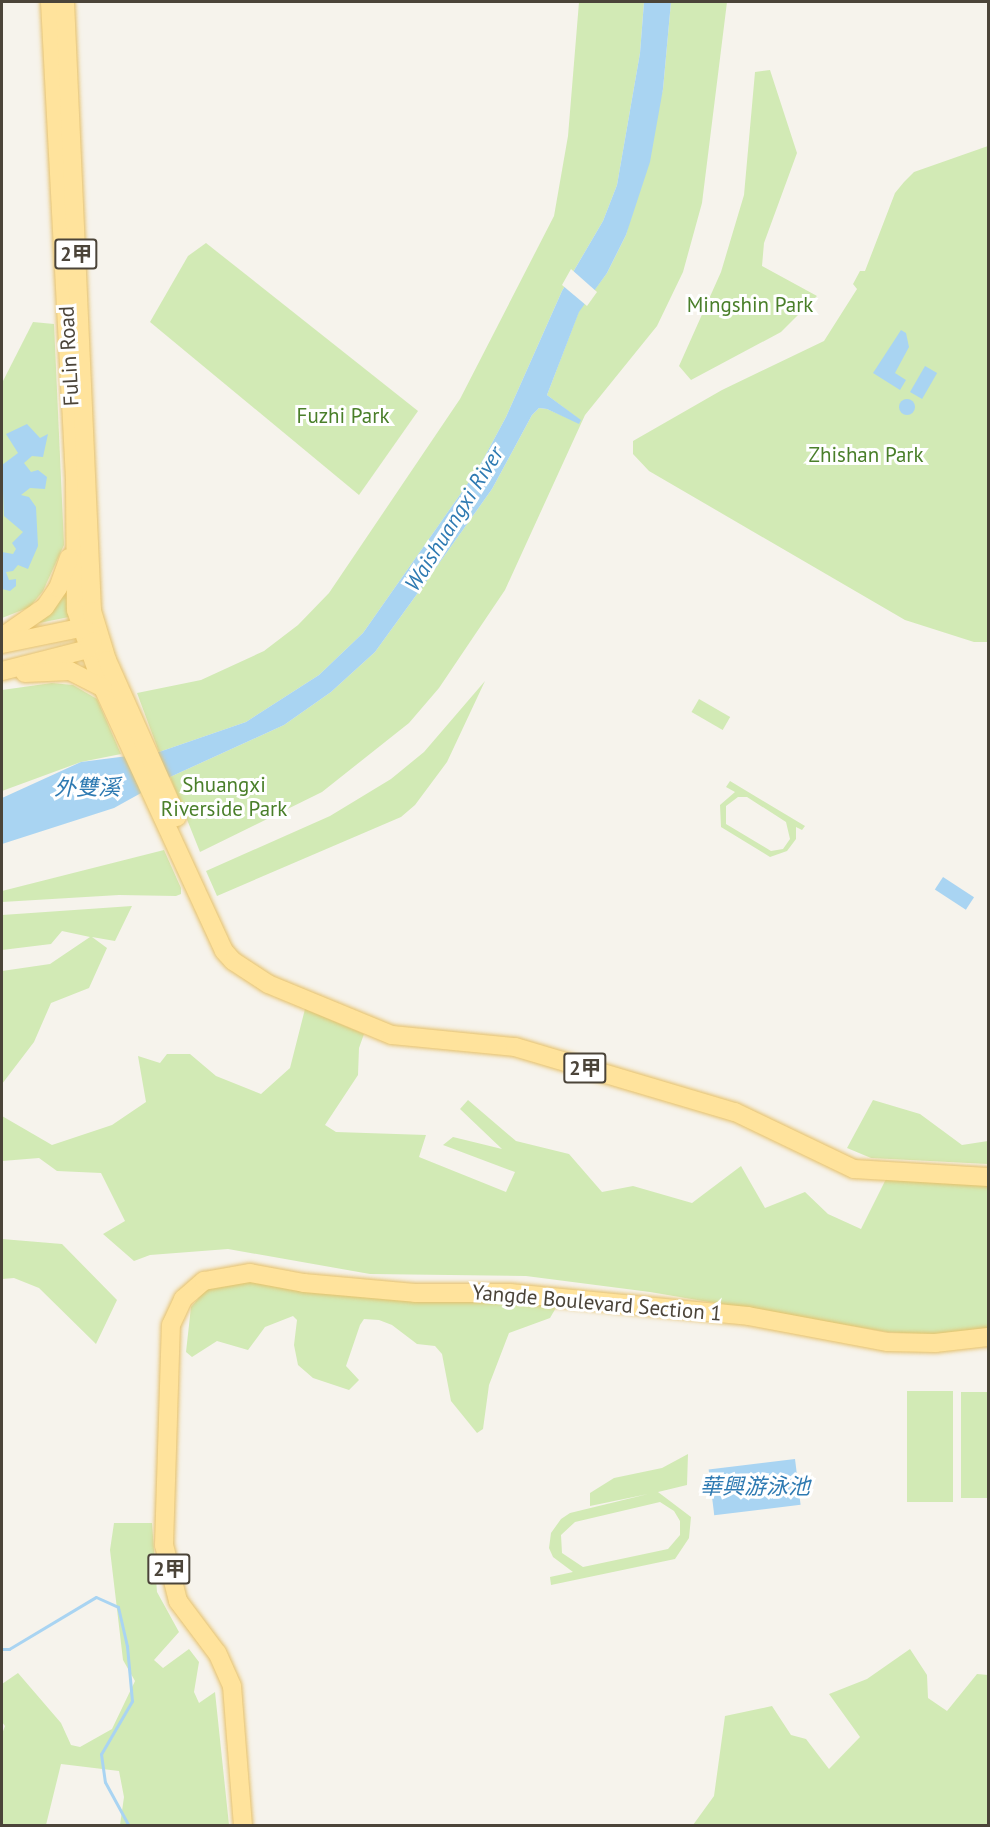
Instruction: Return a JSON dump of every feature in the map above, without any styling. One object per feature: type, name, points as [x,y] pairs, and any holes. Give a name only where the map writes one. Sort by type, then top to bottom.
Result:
[{"type":"main road","name":"FuLin Road","points":[[50,2],[75,542],[73,591],[80,628]]},
{"type":"main road","name":"FuLin Road","points":[[64,2],[90,506],[88,569],[93,642],[103,688],[119,701]]},
{"type":"main road","points":[[2,637],[45,606],[58,588],[75,542]]},
{"type":"main road","points":[[2,644],[80,628],[93,642],[2,671]]},
{"type":"main road","name":"FuLin Road","points":[[93,642],[119,701]]},
{"type":"main road","points":[[2,671],[70,671],[103,688]]},
{"type":"main road","name":"2甲","points":[[119,701],[224,951],[248,972],[392,1035],[515,1047],[735,1112],[854,1169],[988,1177]]},
{"type":"main road","name":"Yangde Boulevard Section 1","points":[[243,1826],[232,1686],[217,1653],[178,1601],[164,1545],[171,1325],[179,1304],[204,1281],[250,1273],[304,1283],[415,1293],[510,1293],[748,1316],[887,1342],[935,1343],[988,1337]]},
{"type":"green space","name":"Shuangxi Riverside Park","points":[[579,2],[644,2],[640,53],[617,185],[603,221],[562,291],[506,417],[478,469],[363,633],[319,675],[246,722],[159,752],[137,693],[201,680],[264,651],[298,625],[329,593],[460,399],[554,216],[568,136]]},
{"type":"green space","name":"Shuangxi Riverside Park","points":[[671,2],[727,2],[702,203],[683,272],[657,326],[585,415],[505,590],[439,688],[409,723],[322,792],[200,852],[170,777],[284,725],[331,692],[375,652],[492,489],[532,415],[539,408],[547,409],[579,423],[580,420],[547,395],[579,311],[607,273],[626,235],[663,89]]},
{"type":"green space","name":"Mingshin Park","points":[[770,70],[797,153],[764,243],[762,266],[817,296],[781,332],[691,380],[679,366],[721,272],[744,195],[755,72]]},
{"type":"green space","name":"Zhishan Park","points":[[988,146],[988,642],[974,642],[905,620],[649,471],[633,454],[633,441],[722,390],[824,341],[857,289],[853,284],[860,271],[865,271],[895,193],[904,182],[914,172]]},
{"type":"green space","name":"Fuzhi Park","points":[[206,243],[418,411],[359,495],[150,322],[188,256]]},
{"type":"green space","points":[[33,322],[54,324],[64,545],[43,591],[30,607],[2,618],[2,383]]},
{"type":"green space","points":[[66,585],[69,617],[34,624]]},
{"type":"green space","points":[[485,681],[447,762],[415,805],[401,817],[217,896],[206,871],[330,816],[391,779],[424,752]]},
{"type":"green space","points":[[52,683],[73,685],[97,699],[121,754],[81,762],[2,791],[2,690]]},
{"type":"green space","points":[[699,699],[730,717],[723,730],[692,712]]},
{"type":"green space","points":[[730,781],[805,826],[802,830],[796,827],[796,839],[787,851],[770,857],[721,827],[720,805],[735,792],[726,787]],"holes":[[[738,797],[747,797],[786,822],[790,839],[783,849],[771,851],[726,824],[726,806]]]},
{"type":"green space","points":[[164,850],[181,888],[181,894],[176,896],[119,895],[2,902],[2,891]]},
{"type":"green space","points":[[132,906],[115,941],[92,937],[107,948],[89,988],[51,1003],[34,1042],[2,1084],[2,971],[50,964],[90,937],[62,931],[51,944],[2,950],[2,915]]},
{"type":"green space","points":[[305,1009],[364,1034],[359,1048],[358,1075],[325,1125],[336,1132],[426,1135],[419,1157],[506,1192],[515,1172],[443,1145],[453,1137],[502,1149],[460,1109],[468,1100],[516,1141],[569,1154],[602,1192],[633,1186],[692,1203],[741,1166],[765,1208],[805,1192],[828,1214],[861,1229],[887,1177],[988,1180],[988,1332],[960,1337],[887,1332],[650,1292],[526,1276],[370,1274],[228,1249],[150,1255],[134,1261],[103,1234],[125,1221],[101,1173],[57,1171],[39,1158],[2,1161],[2,1116],[52,1145],[112,1125],[146,1102],[138,1056],[160,1063],[167,1054],[190,1054],[216,1076],[261,1094],[290,1068]]},
{"type":"green space","points":[[873,1100],[920,1114],[962,1145],[988,1141],[988,1164],[871,1158],[847,1148]]},
{"type":"green space","points":[[2,1239],[62,1244],[117,1300],[96,1344],[39,1288],[14,1278],[2,1279]]},
{"type":"green space","points":[[214,1280],[504,1295],[557,1306],[550,1318],[509,1333],[489,1385],[483,1429],[477,1433],[451,1401],[442,1354],[435,1346],[417,1344],[392,1325],[379,1320],[364,1319],[360,1325],[346,1366],[359,1380],[349,1390],[313,1378],[298,1365],[294,1345],[297,1320],[293,1316],[265,1327],[248,1350],[217,1341],[192,1357],[186,1352],[191,1307]]},
{"type":"green space","points":[[907,1391],[953,1391],[953,1502],[907,1502]]},
{"type":"green space","points":[[961,1392],[988,1392],[988,1498],[961,1498]]},
{"type":"green space","points":[[688,1454],[687,1485],[658,1492],[691,1517],[689,1538],[675,1559],[551,1585],[550,1577],[573,1572],[553,1557],[549,1548],[551,1533],[561,1519],[570,1513],[648,1494],[590,1506],[590,1493],[614,1478],[662,1468]],"holes":[[[660,1502],[674,1511],[680,1521],[680,1535],[668,1549],[583,1567],[562,1553],[561,1535],[575,1522]]]},
{"type":"green space","points":[[114,1523],[152,1523],[157,1592],[179,1632],[154,1660],[163,1668],[189,1649],[199,1662],[194,1692],[199,1703],[215,1692],[229,1825],[120,1825],[124,1797],[119,1771],[61,1764],[46,1825],[2,1825],[2,1734],[5,1726],[2,1722],[2,1684],[18,1673],[61,1723],[71,1745],[80,1747],[112,1729],[135,1681],[123,1660],[110,1550]]},
{"type":"green space","points":[[910,1649],[927,1675],[928,1698],[947,1711],[977,1674],[988,1675],[988,1825],[693,1825],[714,1796],[725,1716],[772,1706],[791,1735],[806,1739],[829,1769],[860,1737],[829,1694],[867,1679]]},
{"type":"water","name":"外雙溪","points":[[644,2],[671,2],[663,89],[650,162],[626,235],[607,273],[579,312],[547,395],[581,420],[579,424],[547,409],[539,408],[532,415],[492,489],[375,652],[331,692],[284,725],[170,777],[114,808],[2,844],[2,798],[81,762],[159,752],[246,722],[319,675],[363,633],[478,469],[506,417],[562,291],[603,221],[617,185],[640,53]]},
{"type":"water","points":[[901,330],[906,333],[909,347],[895,373],[906,380],[900,390],[873,373]]},
{"type":"water","points":[[925,366],[937,373],[922,399],[910,392]]},
{"type":"water","points":[[907,399],[913,401],[915,407],[913,413],[907,415],[901,413],[899,407],[901,401]]},
{"type":"water","points":[[27,424],[40,438],[48,434],[43,457],[32,456],[24,463],[31,472],[38,470],[47,477],[45,489],[30,488],[21,495],[29,497],[36,507],[38,546],[28,569],[18,565],[13,571],[6,572],[9,580],[16,579],[16,586],[10,591],[2,589],[2,552],[13,554],[16,549],[12,543],[23,532],[4,516],[2,465],[18,453],[6,434]]},
{"type":"water","points":[[943,877],[974,897],[966,910],[935,890]]},
{"type":"water","name":"華興游泳池","points":[[795,1459],[801,1505],[714,1515],[709,1470]]},
{"type":"pier","points":[[571,269],[597,292],[587,306],[562,285]]},
{"type":"waterway","points":[[2,1649],[9,1649],[96,1597],[118,1607],[127,1646],[132,1701],[101,1754],[105,1782],[129,1826]]},
{"type":"water label","name":"Waishuangxi River","points":[[454,519]]}]
